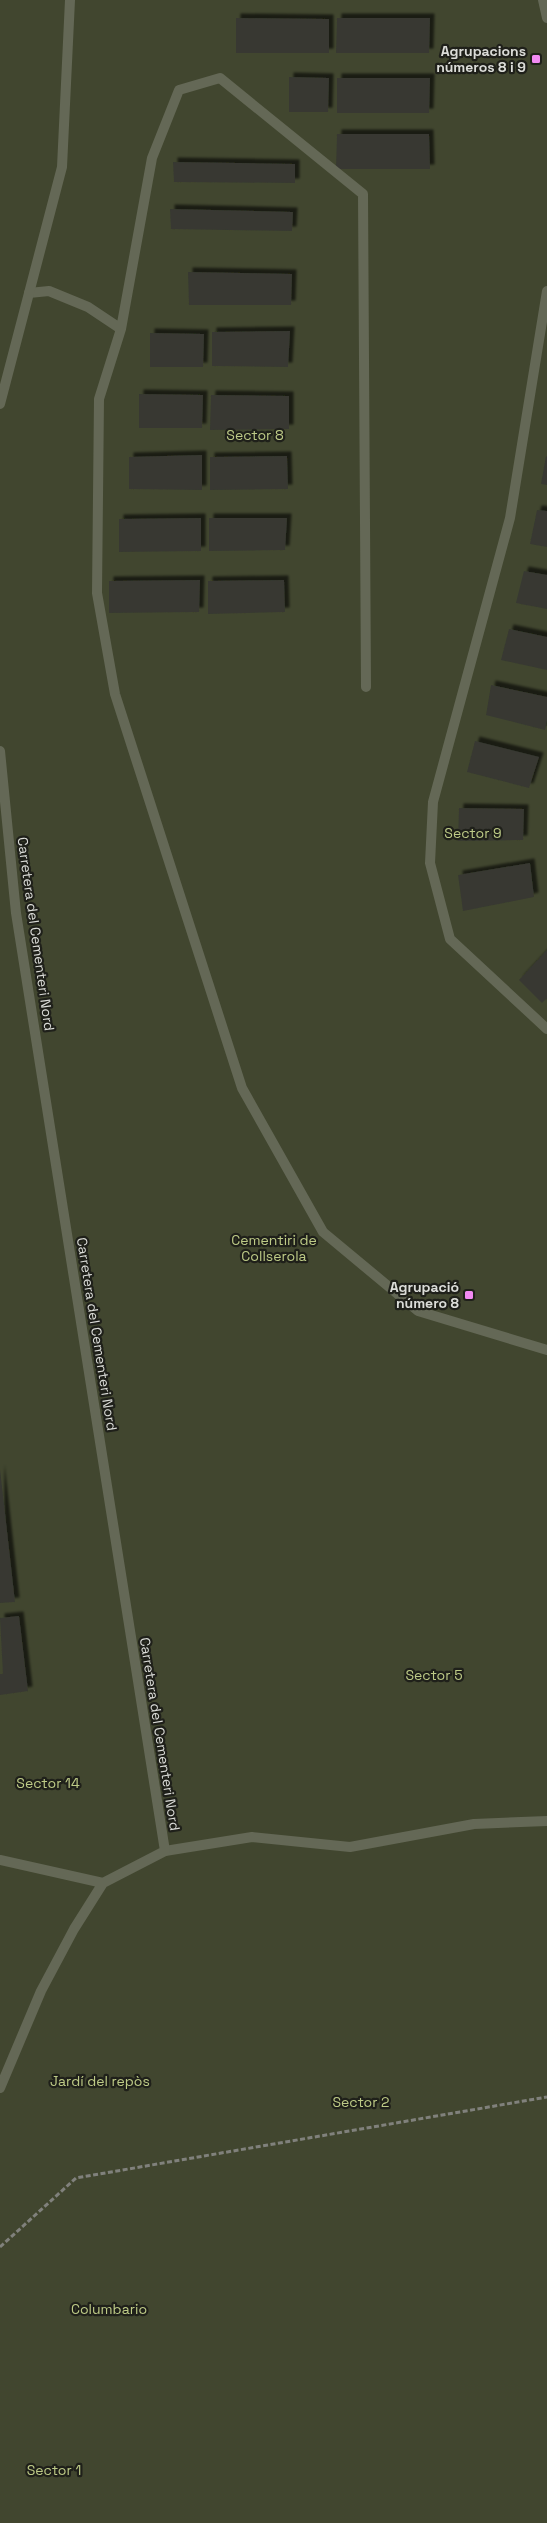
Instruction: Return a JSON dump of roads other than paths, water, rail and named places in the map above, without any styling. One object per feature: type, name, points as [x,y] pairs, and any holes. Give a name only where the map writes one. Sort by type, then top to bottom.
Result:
[{"type":"street","points":[[0,404],[62,167],[70,0]]},
{"type":"street","points":[[543,0],[547,18]]},
{"type":"street","points":[[366,687],[363,194],[220,78],[179,90],[152,158],[121,330],[99,398],[97,593],[115,694],[242,1088],[323,1232],[418,1311],[547,1350]]},
{"type":"street","points":[[29,293],[49,291],[88,307],[121,330]]},
{"type":"street","points":[[547,292],[510,518],[433,802],[430,863],[450,938],[547,1029]]},
{"type":"street","name":"Carretera del Cementeri Nord","points":[[0,751],[16,913],[165,1851],[103,1883]]},
{"type":"street","points":[[165,1851],[252,1837],[350,1847],[474,1824],[547,1822]]},
{"type":"street","points":[[0,1860],[103,1883],[74,1929],[41,1991],[0,2088]]},
{"type":"place","name":"Agrupacions números 8 i 9","points":[[536,59]]},
{"type":"place","name":"Agrupació número 8","points":[[469,1295]]},
{"type":"park label","name":"Sector 8","points":[[255,435]]},
{"type":"park label","name":"Sector 9","points":[[473,833]]},
{"type":"park label","name":"Cementiri de Collserola","points":[[274,1248]]},
{"type":"park label","name":"Sector 5","points":[[434,1675]]},
{"type":"park label","name":"Sector 14","points":[[48,1783]]},
{"type":"park label","name":"Jardí del repòs","points":[[100,2081]]},
{"type":"park label","name":"Sector 2","points":[[361,2102]]},
{"type":"park label","name":"Columbario","points":[[109,2309]]},
{"type":"park label","name":"Sector 1","points":[[54,2470]]}]
